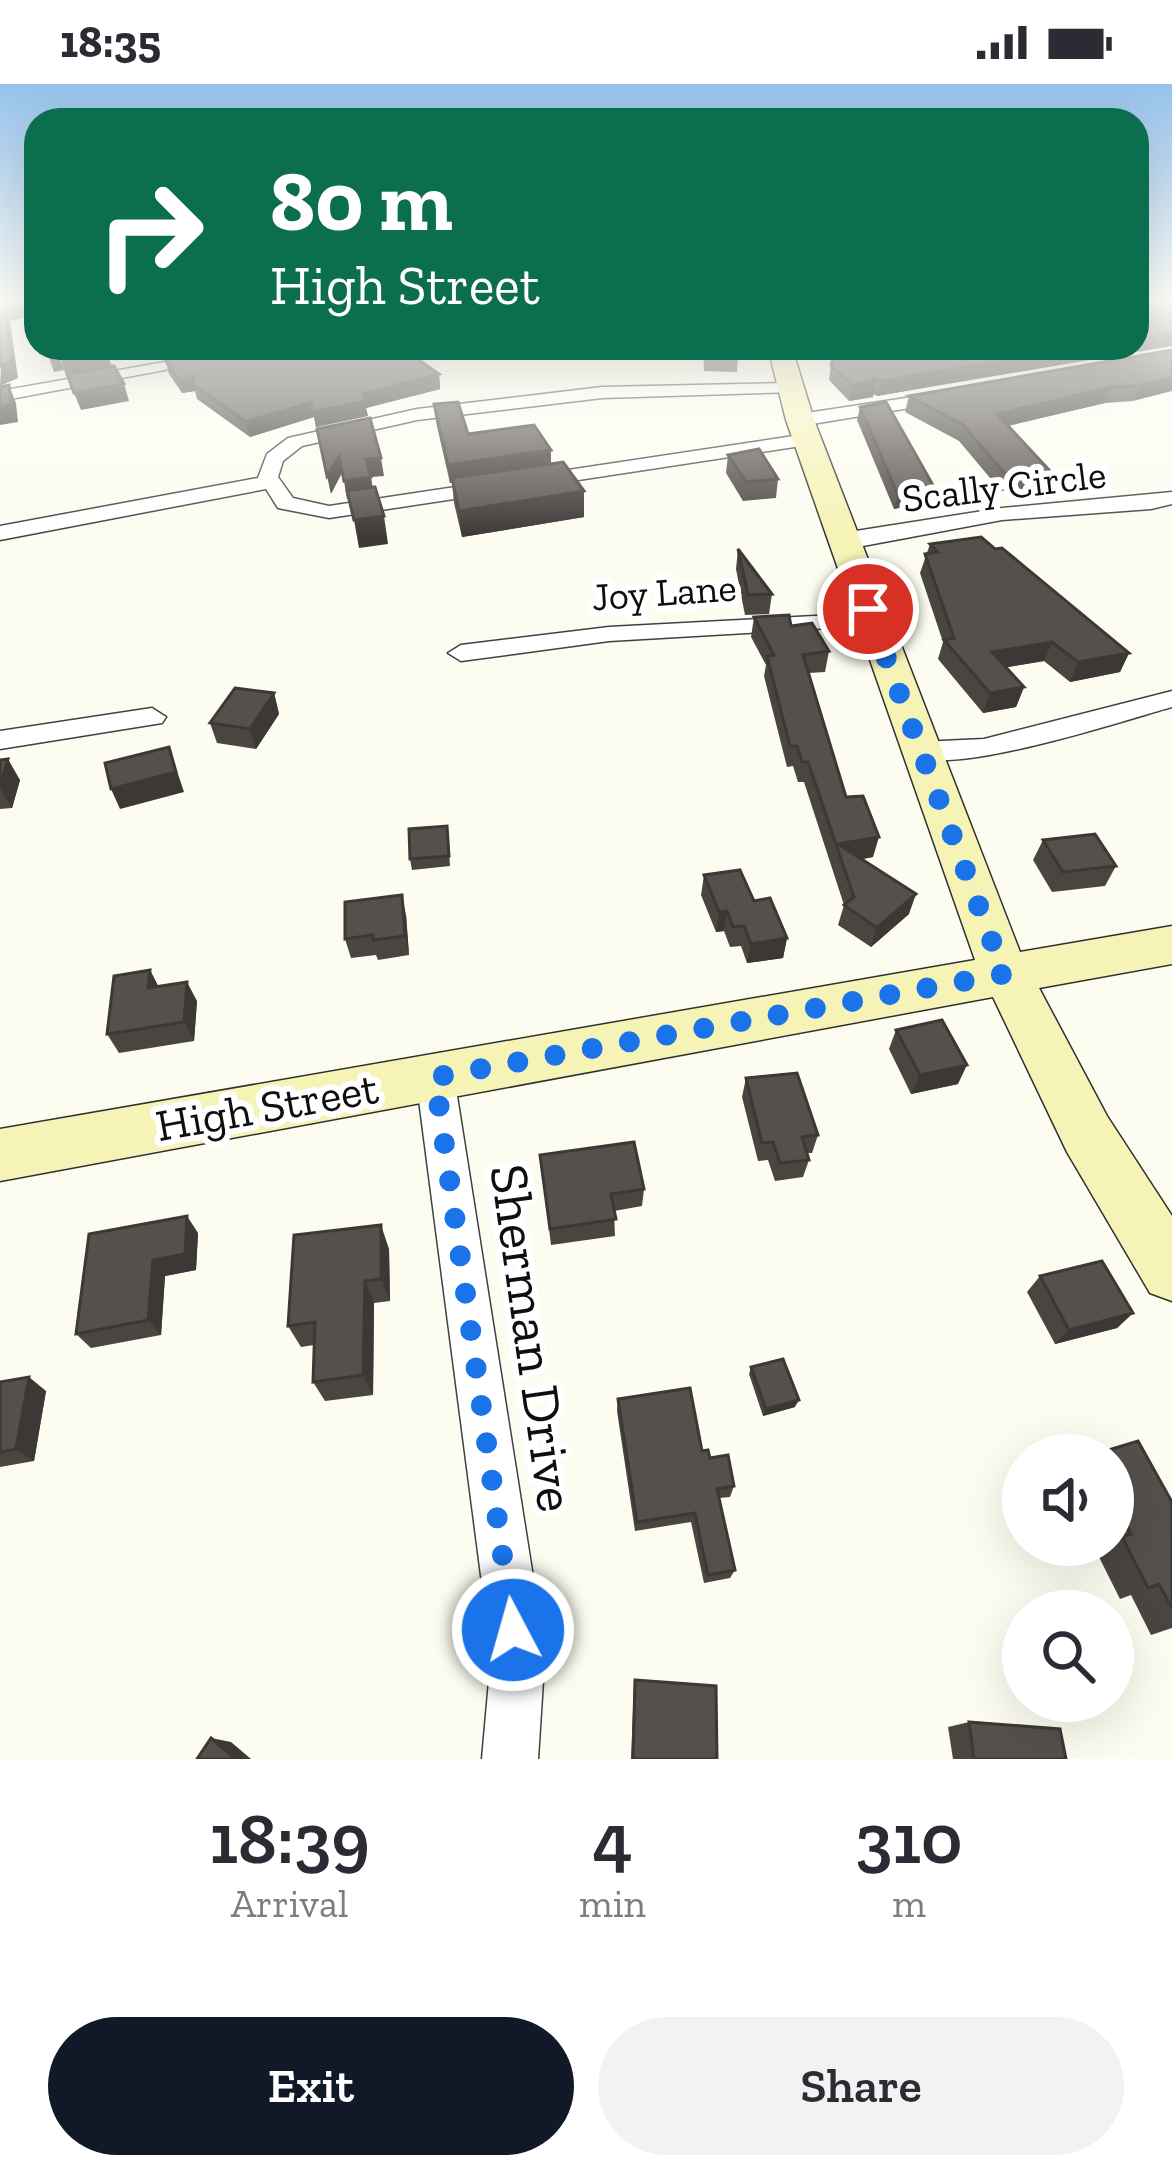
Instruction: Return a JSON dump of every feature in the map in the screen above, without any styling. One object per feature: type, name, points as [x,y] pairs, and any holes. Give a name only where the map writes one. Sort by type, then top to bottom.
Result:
[{"type":"street","points":[[0,396],[84,381]]},
{"type":"street","points":[[789,381],[1004,974],[1087,1134],[1172,1271]]},
{"type":"street","points":[[799,416],[560,393],[484,402],[295,442],[270,463],[269,482],[286,503],[329,512],[799,416],[962,394]]},
{"type":"street","points":[[0,532],[269,482]]},
{"type":"street","name":"Scally Circle","points":[[843,540],[1000,514],[1101,511],[1172,498]]},
{"type":"street","name":"Joy Lane","points":[[461,652],[594,635],[872,620]]},
{"type":"street","points":[[920,752],[985,748],[1172,699]]},
{"type":"street","points":[[0,740],[152,717]]},
{"type":"street","name":"High Street","points":[[0,1155],[1172,945]]},
{"type":"street","name":"Sherman Drive","points":[[435,1077],[508,1583],[516,1681],[510,1759]]},
{"type":"building","points":[[70,381],[124,384],[74,393]]},
{"type":"building","points":[[412,381],[363,394],[365,401],[313,412],[311,402],[246,422],[193,384]]},
{"type":"building","points":[[994,381],[1157,381],[1110,387],[997,414],[1051,472],[1006,475],[963,425],[909,396]]},
{"type":"building","points":[[9,385],[11,404],[0,406],[0,387]]},
{"type":"building","points":[[458,402],[468,434],[534,425],[551,450],[448,465],[434,404]]},
{"type":"building","points":[[886,402],[934,487],[898,495],[860,407]]},
{"type":"building","points":[[370,418],[381,458],[366,459],[371,477],[344,481],[339,456],[327,476],[317,429]]},
{"type":"building","points":[[759,449],[778,479],[746,482],[728,455]]},
{"type":"building","points":[[563,462],[584,491],[459,511],[452,478]]},
{"type":"building","points":[[375,487],[384,516],[354,520],[347,491]]},
{"type":"building","points":[[981,537],[995,549],[1002,548],[1129,653],[1078,662],[1052,642],[992,652],[1024,687],[990,693],[944,640],[954,638],[925,554],[938,552],[930,544]]},
{"type":"building","points":[[738,549],[772,594],[748,595]]},
{"type":"building","points":[[789,615],[791,626],[812,623],[829,651],[803,655],[846,797],[863,796],[879,837],[838,844],[916,894],[877,928],[844,905],[854,897],[808,762],[802,762],[797,746],[790,746],[767,656],[774,655],[754,617]]},
{"type":"building","points":[[235,688],[274,693],[250,729],[210,723]]},
{"type":"building","points":[[169,747],[176,772],[111,789],[105,763]]},
{"type":"building","points":[[8,759],[0,787],[0,760]]},
{"type":"building","points":[[447,826],[449,856],[410,859],[409,829]]},
{"type":"building","points":[[1095,834],[1116,866],[1063,872],[1043,840]]},
{"type":"building","points":[[740,870],[754,901],[770,898],[787,938],[751,944],[744,926],[733,927],[727,911],[719,912],[704,875]]},
{"type":"building","points":[[402,895],[405,936],[345,939],[345,902]]},
{"type":"building","points":[[150,970],[148,988],[187,982],[184,1022],[107,1034],[114,976]]},
{"type":"building","points":[[942,1020],[967,1065],[920,1075],[896,1030]]},
{"type":"building","points":[[797,1073],[818,1135],[802,1137],[809,1160],[780,1163],[773,1142],[762,1143],[746,1078]]},
{"type":"building","points":[[634,1142],[644,1189],[611,1194],[616,1219],[550,1229],[540,1155]]},
{"type":"building","points":[[187,1216],[185,1254],[153,1260],[148,1320],[76,1334],[89,1234]]},
{"type":"building","points":[[381,1225],[381,1279],[365,1281],[363,1375],[313,1382],[315,1322],[288,1326],[294,1235]]},
{"type":"building","points":[[1102,1261],[1133,1313],[1069,1330],[1040,1276]]},
{"type":"building","points":[[783,1359],[799,1400],[766,1409],[751,1367]]},
{"type":"building","points":[[29,1377],[16,1449],[0,1452],[0,1382]]},
{"type":"building","points":[[690,1388],[702,1451],[708,1450],[710,1458],[728,1455],[734,1486],[717,1489],[735,1570],[708,1575],[695,1513],[637,1522],[618,1399]]},
{"type":"building","points":[[1138,1441],[1172,1502],[1172,1608],[1159,1584],[1148,1588],[1134,1561],[1134,1442]]},
{"type":"building","points":[[635,1680],[716,1686],[717,1759],[633,1759]]},
{"type":"building","points":[[969,1722],[1060,1729],[1066,1759],[974,1759]]},
{"type":"building","points":[[211,1738],[235,1759],[197,1759]]},
{"type":"route","points":[[513,1630],[435,1077],[1004,974],[868,609]]}]
